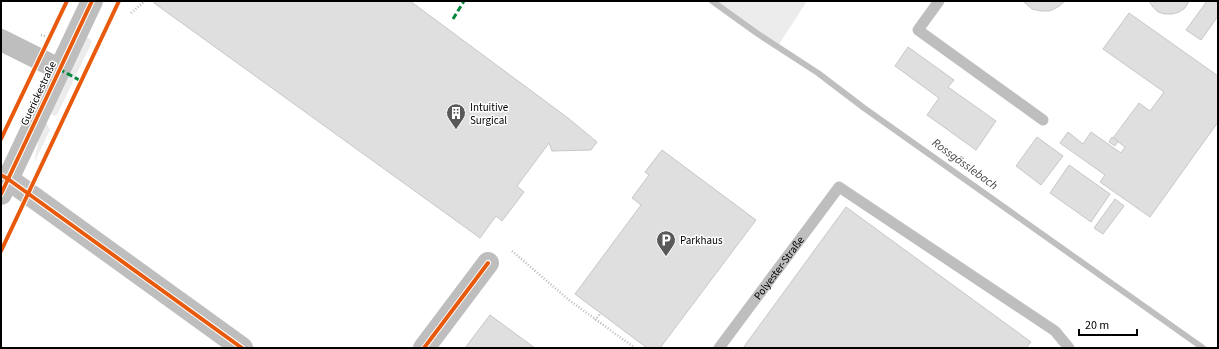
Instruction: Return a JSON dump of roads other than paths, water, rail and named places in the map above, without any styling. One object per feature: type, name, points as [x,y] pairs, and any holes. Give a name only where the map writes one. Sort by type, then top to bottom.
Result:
[{"type":"street","name":"Guerickestraße","points":[[5,186],[92,1]]},
{"type":"street","points":[[1,40],[59,69]]},
{"type":"street","points":[[5,186],[242,348]]},
{"type":"street","points":[[424,348],[488,263]]},
{"type":"lane","points":[[939,1],[918,30],[1043,120]]},
{"type":"lane","name":"Polyester-Straße","points":[[719,348],[839,187],[1056,331],[1069,348]]},
{"type":"waterway","name":"Rossgässlebach","points":[[712,1],[758,34],[818,73],[864,108],[1203,348]]},
{"type":"place","name":"Intuitive Surgical","points":[[456,130]]},
{"type":"place","name":"Parkhaus","points":[[666,257]]}]
